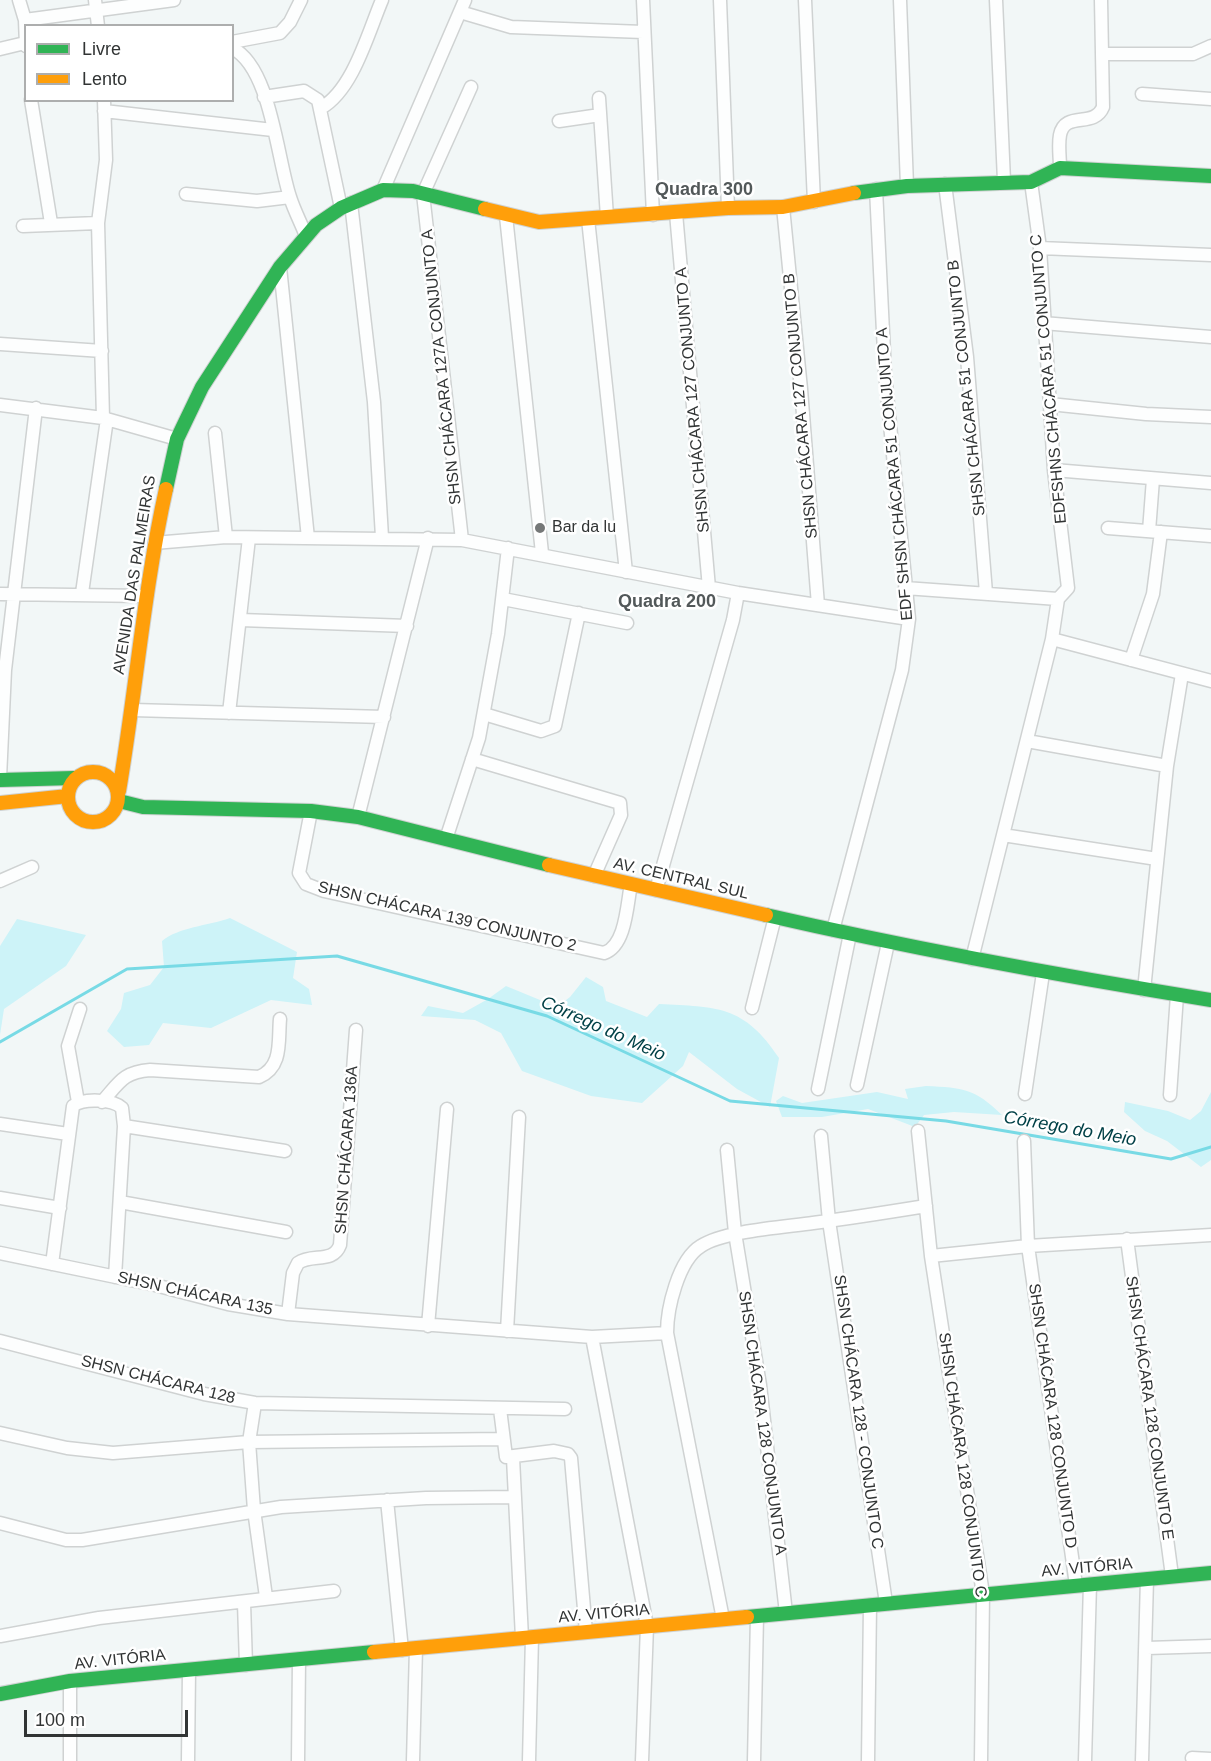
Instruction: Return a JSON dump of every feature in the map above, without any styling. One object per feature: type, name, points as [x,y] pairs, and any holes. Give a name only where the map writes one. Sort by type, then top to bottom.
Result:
[{"type":"street","points":[[19,0],[24,24]]},
{"type":"street","points":[[24,20],[95,4],[174,0]]},
{"type":"street","points":[[234,42],[280,33],[290,22],[301,0]]},
{"type":"street","points":[[321,108],[335,100],[346,84],[382,0]]},
{"type":"street","points":[[643,0],[652,215]]},
{"type":"street","points":[[720,0],[728,208]]},
{"type":"street","points":[[805,0],[814,202]]},
{"type":"street","points":[[900,0],[907,186]]},
{"type":"street","points":[[996,0],[1004,181]]},
{"type":"street","points":[[1060,168],[1060,135],[1065,124],[1068,121],[1092,119],[1101,113],[1103,107],[1101,0]]},
{"type":"street","points":[[95,4],[98,24]]},
{"type":"street","points":[[383,190],[463,6],[511,27],[643,32]]},
{"type":"street","points":[[0,49],[24,44]]},
{"type":"street","points":[[1103,54],[1193,54],[1210,44]]},
{"type":"street","points":[[234,49],[241,52],[254,69],[290,197],[306,236]]},
{"type":"street","points":[[423,194],[471,87]]},
{"type":"street","points":[[264,98],[304,91],[315,96],[321,108],[346,206],[374,402],[382,537]]},
{"type":"street","points":[[1142,94],[1211,99]]},
{"type":"street","points":[[599,98],[607,217]]},
{"type":"street","points":[[30,102],[51,223]]},
{"type":"street","points":[[82,593],[105,418],[98,223],[106,160],[104,106],[273,130]]},
{"type":"street","points":[[559,121],[600,115]]},
{"type":"street","name":"AVENIDA DAS PALMEIRAS","points":[[118,801],[133,710],[154,543],[177,439],[202,387],[280,267],[306,236],[346,206],[383,190],[423,194],[538,222],[728,208],[783,207],[876,189],[907,186],[1004,181],[1031,182],[1060,168],[1211,176]]},
{"type":"street","name":"EDFSHNS CHÁCARA 51 CONJUNTO C","points":[[1031,182],[1040,248],[1054,470],[1068,576],[1068,588],[1058,599]]},
{"type":"street","name":"SHSN CHÁCARA 51 CONJUNTO B","points":[[945,184],[967,357],[986,593]]},
{"type":"street","name":"EDF SHSN CHÁCARA 51 CONJUNTO A","points":[[833,930],[902,670],[909,619],[885,373],[876,189]]},
{"type":"street","points":[[186,194],[256,201],[290,197]]},
{"type":"street","name":"SHSN CHÁCARA 127A CONJUNTO A","points":[[423,194],[462,540]]},
{"type":"street","name":"SHSN CHÁCARA 127 CONJUNTO B","points":[[783,207],[801,389],[818,605]]},
{"type":"street","name":"SHSN CHÁCARA 127 CONJUNTO A","points":[[676,213],[709,588]]},
{"type":"street","points":[[506,216],[542,553]]},
{"type":"street","points":[[588,219],[626,572]]},
{"type":"street","points":[[23,226],[51,223],[98,223]]},
{"type":"street","points":[[1040,248],[1211,255]]},
{"type":"street","points":[[280,267],[308,538]]},
{"type":"street","points":[[1043,323],[1211,337]]},
{"type":"street","points":[[0,344],[102,351]]},
{"type":"street","points":[[1050,404],[1146,414],[1211,417]]},
{"type":"street","points":[[0,405],[105,418],[177,439]]},
{"type":"street","points":[[36,408],[5,670],[0,779],[74,778],[92,772],[109,776],[123,771]]},
{"type":"street","points":[[215,433],[226,537]]},
{"type":"street","points":[[1054,470],[1211,483]]},
{"type":"street","points":[[1131,660],[1153,594],[1155,532],[1153,478]]},
{"type":"street","points":[[1108,528],[1211,536]]},
{"type":"street","points":[[154,543],[226,537],[382,537],[462,540],[542,553],[709,588],[909,619]]},
{"type":"street","points":[[229,713],[242,620],[249,538]]},
{"type":"street","points":[[358,817],[428,538]]},
{"type":"street","points":[[446,839],[484,714],[503,599],[508,548]]},
{"type":"street","points":[[905,588],[1058,599],[1052,639],[972,959]]},
{"type":"street","points":[[0,594],[82,593],[147,596]]},
{"type":"street","points":[[656,890],[733,620],[738,593]]},
{"type":"street","points":[[503,599],[627,623]]},
{"type":"street","points":[[484,714],[541,731],[555,726],[579,613]]},
{"type":"street","points":[[242,620],[406,626]]},
{"type":"street","points":[[1052,639],[1211,681]]},
{"type":"street","points":[[1144,990],[1167,766],[1182,674]]},
{"type":"street","points":[[133,710],[384,717]]},
{"type":"street","points":[[1027,741],[1167,766]]},
{"type":"street","points":[[472,759],[592,792],[621,803],[621,815],[594,876]]},
{"type":"street","points":[[109,776],[118,801]]},
{"type":"street","points":[[0,802],[68,796],[74,778]]},
{"type":"street","name":"AV. CENTRAL SUL","points":[[68,796],[73,812],[86,821],[106,820],[118,801],[143,807],[311,811],[358,817],[594,876],[888,943],[1042,974],[1211,1000]]},
{"type":"street","name":"SHSN CHÁCARA 139 CONJUNTO 2","points":[[311,811],[299,873],[302,880],[312,887],[604,953],[616,947],[631,884]]},
{"type":"street","points":[[1003,835],[1157,859]]},
{"type":"street","points":[[0,881],[32,867]]},
{"type":"street","points":[[752,1008],[775,917]]},
{"type":"street","points":[[818,1089],[850,934]]},
{"type":"street","points":[[857,1085],[888,943]]},
{"type":"street","points":[[1025,1095],[1042,974]]},
{"type":"street","points":[[1170,1095],[1177,995]]},
{"type":"street","points":[[78,1102],[68,1046],[81,1009]]},
{"type":"street","points":[[102,1102],[126,1075],[134,1071],[259,1077],[270,1072],[277,1059],[280,1019]]},
{"type":"street","name":"SHSN CHÁCARA 136A","points":[[288,1314],[293,1273],[301,1260],[329,1257],[338,1252],[340,1245],[356,1030]]},
{"type":"street","points":[[52,1264],[73,1106],[78,1102],[120,1105],[124,1126],[115,1277]]},
{"type":"street","points":[[428,1326],[447,1109]]},
{"type":"street","points":[[507,1331],[519,1117]]},
{"type":"street","points":[[0,1124],[68,1134]]},
{"type":"street","points":[[124,1126],[285,1151]]},
{"type":"street","name":"SHSN CHÁCARA 128 CONJUNTO C","points":[[918,1131],[931,1256],[983,1594],[981,1761]]},
{"type":"street","name":"SHSN CHÁCARA 128 - CONJUNTO C","points":[[821,1136],[829,1221],[886,1604]]},
{"type":"street","name":"SHSN CHÁCARA 128 CONJUNTO D","points":[[1024,1142],[1028,1246],[1076,1586]]},
{"type":"street","name":"SHSN CHÁCARA 128 CONJUNTO A","points":[[726,1150],[735,1233],[760,1385],[786,1613]]},
{"type":"street","points":[[0,1198],[60,1208]]},
{"type":"street","points":[[120,1202],[286,1232]]},
{"type":"street","points":[[723,1619],[667,1333],[667,1315],[675,1287],[689,1259],[700,1246],[735,1233],[926,1206]]},
{"type":"street","points":[[931,1256],[1028,1246],[1211,1235]]},
{"type":"street","name":"SHSN CHÁCARA 128 CONJUNTO E","points":[[1127,1239],[1172,1576]]},
{"type":"street","name":"SHSN CHÁCARA 135","points":[[0,1253],[228,1304],[288,1314],[428,1326],[592,1336]]},
{"type":"street","points":[[642,1761],[647,1626],[592,1336],[667,1333]]},
{"type":"street","name":"SHSN CHÁCARA 128","points":[[0,1341],[204,1394],[255,1403],[565,1409]]},
{"type":"street","points":[[255,1403],[249,1442],[254,1510],[266,1598]]},
{"type":"street","points":[[500,1409],[506,1457],[561,1451],[568,1454],[572,1465],[586,1632]]},
{"type":"street","points":[[0,1433],[67,1448],[113,1454],[249,1442],[502,1439]]},
{"type":"street","points":[[513,1458],[527,1638],[529,1761]]},
{"type":"street","points":[[0,1523],[66,1540],[81,1540],[254,1510],[387,1500],[515,1497]]},
{"type":"street","points":[[387,1500],[402,1650]]},
{"type":"street","name":"AV. VITÓRIA","points":[[0,1694],[70,1682],[299,1659],[1211,1573]]},
{"type":"street","points":[[1142,1761],[1147,1648],[1147,1579]]},
{"type":"street","points":[[1085,1761],[1090,1584]]},
{"type":"street","points":[[4,1633],[99,1618],[244,1603],[266,1598],[334,1590]]},
{"type":"street","points":[[244,1603],[246,1665]]},
{"type":"street","points":[[868,1761],[870,1605]]},
{"type":"street","points":[[754,1761],[757,1616]]},
{"type":"street","points":[[1147,1648],[1211,1646]]},
{"type":"street","points":[[413,1761],[417,1648]]},
{"type":"street","points":[[298,1761],[299,1659]]},
{"type":"street","points":[[188,1761],[189,1670]]},
{"type":"street","points":[[70,1682],[70,1761]]},
{"type":"street","points":[[1192,1758],[1211,1759]]},
{"type":"shaded area","points":[[230,918],[297,952],[293,978],[309,989],[312,1005],[271,1000],[211,1028],[163,1023],[149,1045],[124,1047],[107,1031],[121,1009],[124,993],[150,985],[164,967],[162,941],[185,930]]},
{"type":"shaded area","points":[[17,919],[86,935],[66,966],[4,1009],[0,1035],[0,946]]},
{"type":"shaded area","points":[[586,977],[603,987],[606,1001],[647,1017],[659,1004],[713,1008],[741,1018],[754,1028],[779,1058],[770,1107],[737,1089],[689,1052],[683,1066],[642,1103],[591,1096],[522,1071],[501,1033],[475,1020],[421,1016],[428,1006],[463,1013],[506,986],[557,1007],[570,997]]},
{"type":"shaded area","points":[[926,1086],[959,1089],[976,1094],[1002,1115],[954,1112],[924,1115],[915,1127],[868,1109],[822,1117],[782,1117],[776,1101],[783,1096],[802,1103],[877,1092],[908,1099],[905,1089]]},
{"type":"shaded area","points":[[1211,1092],[1211,1160],[1201,1167],[1167,1141],[1145,1131],[1124,1112],[1125,1102],[1168,1111],[1190,1120],[1201,1111]]},
{"type":"waterway","name":"Córrego do Meio","points":[[0,1042],[127,969],[337,956],[547,1016],[730,1101],[946,1121],[1171,1159],[1211,1147]]},
{"type":"traffic: fast","points":[[854,193],[907,186],[1031,182],[1060,168],[1211,176]]},
{"type":"traffic: fast","points":[[166,489],[177,439],[202,387],[280,267],[316,225],[341,208],[383,190],[413,191],[485,209]]},
{"type":"traffic: fast","points":[[0,780],[74,778]]},
{"type":"traffic: fast","points":[[119,801],[143,807],[311,811],[358,817],[549,865]]},
{"type":"traffic: fast","points":[[766,915],[988,961],[1211,1000]]},
{"type":"traffic: fast","points":[[747,1617],[1211,1573]]},
{"type":"traffic: fast","points":[[0,1694],[70,1681],[374,1652]]},
{"type":"traffic: slow","points":[[485,209],[539,222],[728,208],[783,207],[854,193]]},
{"type":"traffic: slow","points":[[119,791],[146,602],[166,489]]},
{"type":"traffic: slow","points":[[88,772],[98,772],[111,779],[118,792],[118,797],[118,802],[111,815],[98,822],[88,822],[79,818],[72,811],[68,802],[68,792],[72,783],[79,776],[88,772]]},
{"type":"traffic: slow","points":[[0,803],[68,796]]},
{"type":"traffic: slow","points":[[549,865],[766,915]]},
{"type":"traffic: slow","points":[[374,1652],[747,1617]]},
{"type":"place","name":"Bar da lu","points":[[540,528]]},
{"type":"district","name":"Quadra 300","points":[[704,190]]},
{"type":"district","name":"Quadra 200","points":[[667,602]]}]
